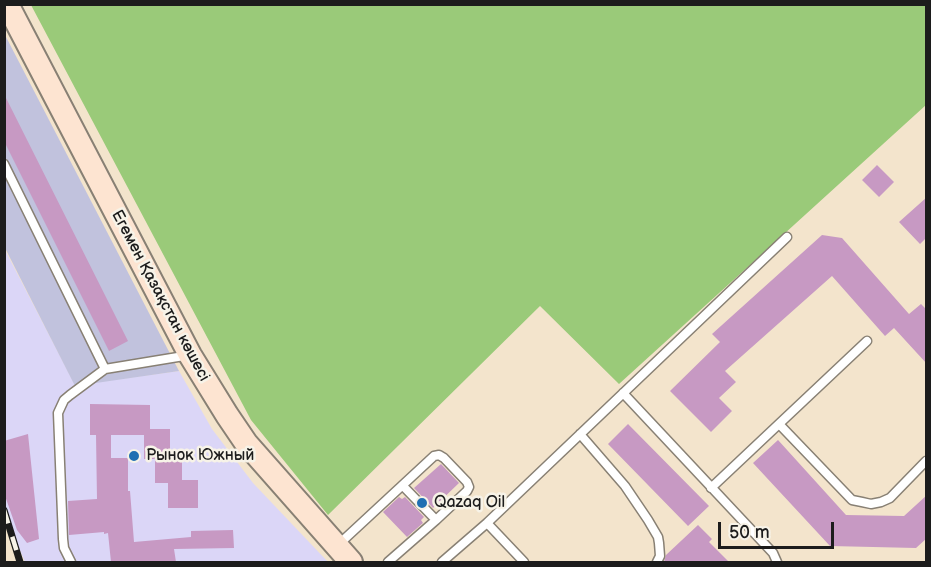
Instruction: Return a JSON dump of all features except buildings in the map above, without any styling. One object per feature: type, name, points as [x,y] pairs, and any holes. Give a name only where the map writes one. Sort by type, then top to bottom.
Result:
[{"type":"main road","name":"Егемен Қазақстан көшесі","points":[[7,4],[190,355],[227,416],[246,442],[343,555]]},
{"type":"lane","points":[[4,164],[105,369]]},
{"type":"lane","points":[[442,562],[487,523],[787,237]]},
{"type":"lane","points":[[711,488],[867,341]]},
{"type":"lane","points":[[71,562],[64,548],[63,539],[58,413],[64,400],[105,369],[190,355]]},
{"type":"lane","points":[[623,393],[773,553],[777,562]]},
{"type":"lane","points":[[779,424],[852,500],[871,504],[890,498],[927,461]]},
{"type":"lane","points":[[580,434],[641,508],[658,537],[660,556],[657,562]]},
{"type":"lane","points":[[343,555],[403,486],[434,456],[439,455],[469,487],[388,562]]},
{"type":"lane","points":[[403,486],[436,520]]},
{"type":"lane","points":[[487,523],[524,562]]},
{"type":"shaded area","points":[[4,33],[179,371],[75,386],[5,248]]},
{"type":"shaded area","name":"Рынок Южный","points":[[4,248],[75,385],[179,371],[212,429],[253,483],[328,562],[25,562],[5,516]]},
{"type":"green space","points":[[31,5],[926,5],[926,105],[619,384],[540,306],[328,515],[251,420]]},
{"type":"railway","points":[[4,510],[20,562]]},
{"type":"place","name":"Рынок Южный","points":[[134,456]]},
{"type":"place","name":"Qazaq Oil","points":[[422,503]]}]
